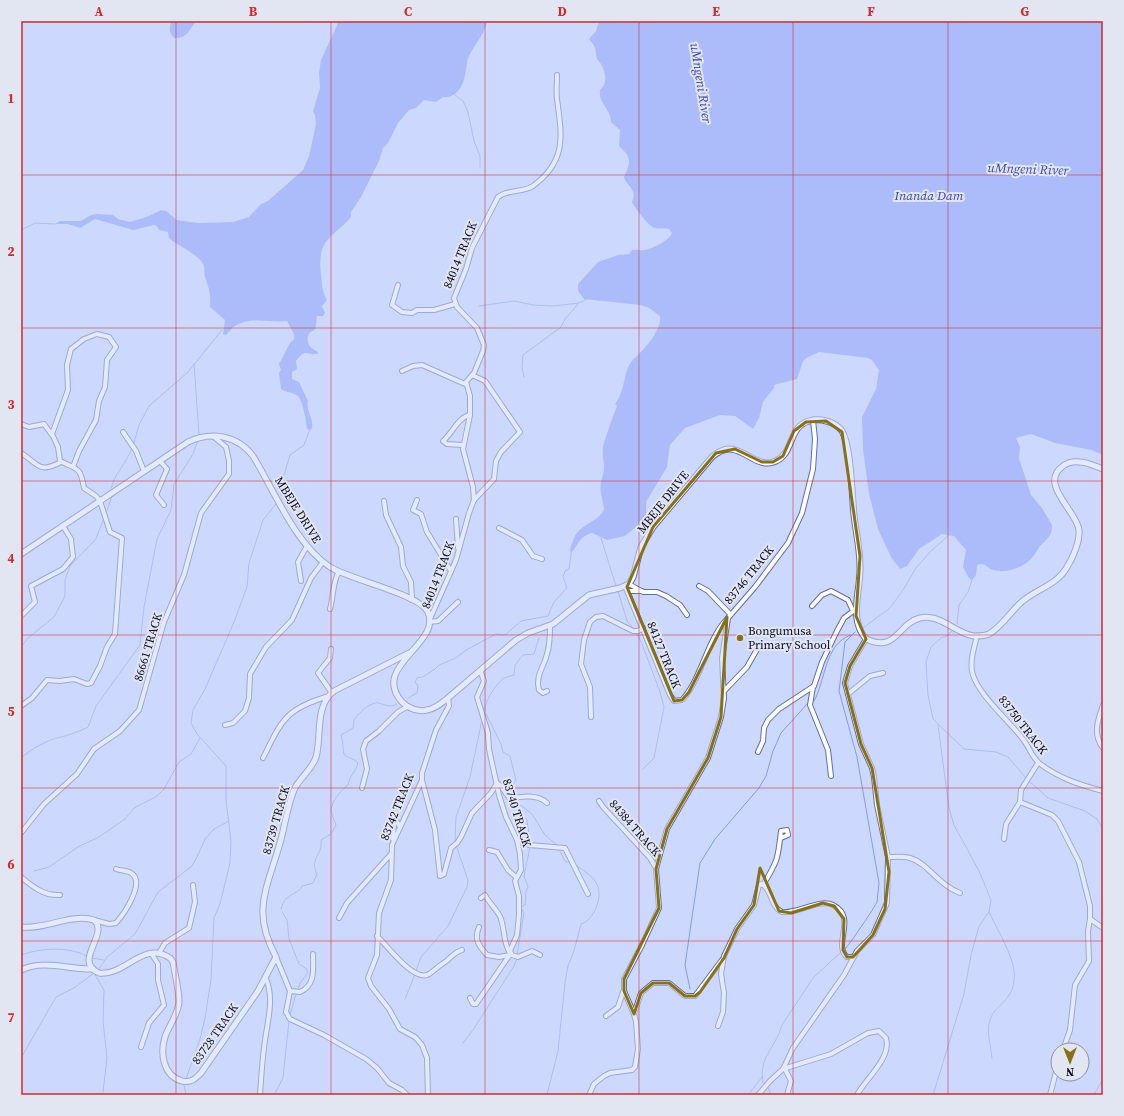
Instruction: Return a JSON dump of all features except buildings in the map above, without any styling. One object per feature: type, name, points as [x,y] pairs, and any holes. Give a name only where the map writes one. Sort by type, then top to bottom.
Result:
[{"type":"street","name":"84014 TRACK","points":[[429,622],[451,571],[468,513],[474,500],[474,488],[465,462],[463,445],[470,415],[470,396],[465,384],[467,378],[472,375],[483,351],[483,341],[474,323],[455,304],[454,298],[466,269],[471,252],[498,197],[504,193],[526,190],[546,174],[558,155],[562,136],[556,92],[557,75]]},
{"type":"street","points":[[398,285],[392,305],[402,312],[412,313],[417,310],[445,308],[455,304]]},
{"type":"street","points":[[53,436],[68,390],[67,366],[69,351],[80,341],[89,336],[102,334],[109,337],[116,345],[107,360],[105,387],[99,401],[96,420],[79,450],[73,467]]},
{"type":"street","points":[[402,371],[413,366],[422,365],[465,384]]},
{"type":"street","points":[[472,375],[485,381],[520,432],[501,452],[496,461],[494,479],[474,500]]},
{"type":"street","points":[[463,445],[447,444],[443,441],[462,420],[470,415]]},
{"type":"street","points":[[813,420],[826,421],[838,427],[845,440],[860,561],[855,610],[857,624],[866,639],[878,643],[888,642],[912,622],[926,617],[943,622],[968,635],[986,635],[993,631],[1024,600],[1057,579],[1067,568],[1072,558],[1079,531],[1074,516],[1057,493],[1055,480],[1059,469],[1067,463],[1074,461],[1103,469]]},
{"type":"street","name":"MBEJE DRIVE","points":[[627,585],[633,577],[641,547],[653,527],[712,457],[721,450],[729,448],[740,451],[762,462],[776,461],[785,454],[797,428],[803,423],[813,420]]},
{"type":"street","name":"83746 TRACK","points":[[624,991],[623,982],[625,974],[642,945],[659,908],[656,869],[670,823],[684,802],[708,758],[723,710],[724,691],[722,663],[729,616],[755,587],[788,543],[798,524],[812,476],[815,439],[813,420]]},
{"type":"street","points":[[21,424],[29,427],[44,424],[53,436],[58,447],[58,458],[61,462],[73,467],[82,474],[86,490],[96,496],[100,501],[110,532],[122,538],[114,637],[107,647],[100,666],[91,683],[87,684],[74,679],[60,681],[47,680],[32,698],[21,706]]},
{"type":"street","points":[[124,432],[136,451],[144,471]]},
{"type":"street","name":"86661 TRACK","points":[[21,833],[44,804],[77,774],[94,750],[120,731],[138,710],[163,627],[186,571],[201,513],[229,474],[229,460],[226,447],[214,437]]},
{"type":"street","name":"MBEJE DRIVE","points":[[21,554],[188,442],[195,439],[225,437],[236,440],[250,452],[307,546],[324,562],[339,572],[412,600],[425,608],[429,622]]},
{"type":"street","points":[[21,453],[43,468],[48,469],[61,462]]},
{"type":"street","points":[[160,461],[166,469],[156,495],[164,505]]},
{"type":"street","points":[[417,500],[414,510],[421,514],[427,532],[451,571]]},
{"type":"street","points":[[384,502],[386,515],[400,543],[403,566],[411,582],[412,600]]},
{"type":"street","points":[[456,519],[458,551]]},
{"type":"street","points":[[21,616],[35,602],[31,586],[63,569],[73,558],[71,539],[63,526]]},
{"type":"street","points":[[499,528],[522,540],[533,556],[542,559]]},
{"type":"street","points":[[301,581],[298,562],[307,546]]},
{"type":"street","points":[[225,725],[233,723],[245,711],[249,698],[250,674],[266,647],[292,620],[311,578],[324,562]]},
{"type":"street","points":[[330,609],[333,600],[336,575],[339,572]]},
{"type":"street","points":[[458,602],[438,620],[429,622],[424,636],[398,669],[395,682],[397,694],[408,706],[416,710],[429,710],[448,698],[516,640],[528,633],[550,626],[590,595],[627,585],[642,591]]},
{"type":"street","name":"84127 TRACK","points":[[627,585],[670,695],[674,701],[680,701],[689,692],[701,664],[729,616]]},
{"type":"street","points":[[699,586],[708,591],[729,616]]},
{"type":"street","points":[[629,591],[657,592],[680,605],[687,615]]},
{"type":"street","points":[[812,606],[822,595],[831,591],[848,600],[855,610]]},
{"type":"street","points":[[831,776],[828,750],[810,705],[813,688],[822,662],[844,618],[855,610]]},
{"type":"street","points":[[591,717],[590,688],[581,664],[582,645],[590,622],[596,617],[603,616],[633,631],[638,631],[643,628]]},
{"type":"street","points":[[547,691],[543,693],[539,690],[538,680],[540,670],[548,653],[550,626]]},
{"type":"street","name":"83750 TRACK","points":[[977,636],[972,664],[975,680],[1012,728],[1022,738],[1038,762],[1071,782],[1103,791]]},
{"type":"street","points":[[784,1069],[793,1048],[848,968],[853,957],[873,934],[885,909],[888,890],[888,858],[877,805],[872,768],[860,744],[845,677],[859,647],[866,639]]},
{"type":"street","points":[[724,691],[747,667],[760,644]]},
{"type":"street","points":[[330,694],[318,673],[330,658],[331,649]]},
{"type":"street","points":[[263,758],[273,735],[284,719],[295,710],[304,704],[330,694],[410,653]]},
{"type":"street","name":"83740 TRACK","points":[[470,998],[473,1004],[476,1004],[510,955],[517,935],[519,896],[515,881],[521,866],[517,840],[506,817],[497,783],[488,733],[477,697],[484,681],[480,670]]},
{"type":"street","points":[[848,694],[870,676],[883,673]]},
{"type":"street","points":[[758,752],[764,739],[764,728],[770,717],[813,688]]},
{"type":"street","name":"83739 TRACK","points":[[290,990],[268,942],[263,925],[264,895],[294,790],[316,757],[321,715],[330,694]]},
{"type":"street","name":"83742 TRACK","points":[[428,1095],[427,1058],[422,1045],[416,1037],[400,1029],[389,1009],[369,983],[369,974],[377,955],[379,913],[391,880],[391,854],[393,842],[422,780],[422,773],[436,730],[449,706],[448,698]]},
{"type":"street","points":[[1103,705],[1096,734],[1098,741],[1103,748]]},
{"type":"street","points":[[362,788],[367,769],[363,749],[366,741],[379,731],[398,712],[408,706]]},
{"type":"street","points":[[1004,839],[1006,824],[1020,802],[1021,790],[1038,762]]},
{"type":"street","points":[[422,780],[434,830],[438,854],[438,874],[442,876],[444,874],[451,848],[457,844],[472,813],[491,793],[497,783],[501,786],[510,799],[519,796],[533,797],[542,799],[547,803]]},
{"type":"street","name":"84384 TRACK","points":[[599,801],[650,858],[656,869]]},
{"type":"street","points":[[1020,802],[1052,815],[1058,821],[1074,850],[1086,887],[1090,906],[1088,931],[1090,961],[1075,985],[1070,1030],[1066,1042]]},
{"type":"street","points":[[393,842],[394,822],[397,822],[400,827]]},
{"type":"street","points":[[764,885],[777,860],[781,838]]},
{"type":"street","points":[[517,840],[529,845],[565,848],[588,894]]},
{"type":"street","points":[[489,850],[496,852],[508,870],[516,877]]},
{"type":"street","points":[[339,918],[347,903],[391,854]]},
{"type":"street","points":[[888,858],[904,856],[918,861],[947,887],[960,893]]},
{"type":"street","points":[[21,927],[39,927],[70,920],[94,920],[114,923],[124,912],[134,896],[135,882],[134,876],[130,873],[116,869]]},
{"type":"street","points":[[21,877],[46,894],[60,895]]},
{"type":"street","points":[[21,970],[40,965],[52,965],[93,969],[99,973],[112,971],[151,952],[159,953],[165,943],[189,928],[195,902],[192,885]]},
{"type":"street","points":[[764,885],[776,909],[782,912],[796,912],[824,903],[834,906],[844,919],[845,929],[842,943],[843,950],[847,957],[853,957]]},
{"type":"street","points":[[634,1014],[641,993],[653,983],[667,982],[685,996],[695,996],[724,958],[737,929],[754,905],[758,886],[764,885]]},
{"type":"street","points":[[482,898],[485,895],[490,905],[500,916],[505,943],[510,955]]},
{"type":"street","points":[[1090,919],[1103,928]]},
{"type":"street","points":[[93,969],[89,956],[98,932],[98,924],[94,920]]},
{"type":"street","points":[[479,927],[476,935],[476,941],[487,955],[499,957],[510,955],[520,957],[532,951],[540,955]]},
{"type":"street","points":[[377,936],[405,966],[422,975],[428,974],[444,963],[456,952],[462,950]]},
{"type":"street","points":[[142,1047],[149,1023],[164,1005],[158,980],[158,964],[151,952]]},
{"type":"street","name":"83728 TRACK","points":[[159,953],[172,960],[179,999],[177,1010],[164,1041],[164,1060],[169,1072],[184,1082],[192,1081],[201,1073],[265,977],[276,957]]},
{"type":"street","points":[[312,954],[313,977],[309,985],[300,992],[290,990],[286,1012],[290,1019],[324,1035],[366,1058],[377,1068],[389,1083],[402,1090],[407,1095]]},
{"type":"street","points":[[718,1026],[723,1009],[724,993],[721,974],[724,958]]},
{"type":"street","points":[[260,1095],[263,1054],[270,998],[270,989],[265,977]]},
{"type":"street","points":[[589,1095],[594,1084],[604,1076],[635,1069],[638,1046],[634,1014],[624,991]]},
{"type":"street","points":[[606,1016],[618,1007],[624,991]]},
{"type":"street","points":[[758,1095],[770,1081],[784,1069],[831,1054],[868,1033],[879,1031],[886,1038],[886,1048],[874,1072],[857,1095]]},
{"type":"street","points":[[784,1069],[791,1081],[787,1095]]},
{"type":"street","points":[[1050,1095],[1053,1082]]},
{"type":"highlighted area","points":[[826,421],[842,432],[860,556],[856,616],[866,639],[850,666],[845,683],[861,744],[872,768],[889,872],[885,909],[873,935],[853,957],[847,957],[843,950],[844,919],[834,906],[823,903],[791,913],[779,911],[760,868],[754,905],[737,929],[724,958],[700,992],[695,996],[685,996],[669,983],[653,983],[641,993],[634,1014],[624,991],[624,979],[659,908],[656,869],[667,829],[708,758],[721,717],[727,617],[689,692],[682,700],[674,701],[627,587],[653,527],[716,453],[735,449],[762,462],[773,462],[783,456],[794,431],[806,422]]},
{"type":"water","points":[[171,21],[196,21],[185,35],[174,38],[170,32]]},
{"type":"water","points":[[339,21],[487,21],[486,27],[468,58],[464,81],[459,90],[452,96],[443,97],[436,102],[424,100],[416,108],[409,110],[398,123],[388,143],[383,148],[379,161],[361,197],[351,212],[351,217],[323,246],[320,262],[322,287],[327,300],[322,306],[325,313],[323,316],[317,316],[315,329],[308,336],[310,345],[317,351],[318,354],[304,353],[296,361],[297,369],[292,372],[292,379],[299,382],[308,401],[307,405],[312,423],[311,430],[307,429],[300,398],[281,389],[279,373],[281,370],[279,364],[290,343],[294,339],[294,334],[287,321],[247,321],[231,329],[226,335],[223,334],[225,320],[210,307],[208,285],[203,264],[197,257],[169,238],[168,232],[159,230],[157,226],[154,225],[133,230],[95,219],[80,228],[68,224],[55,224],[60,221],[81,221],[91,215],[96,214],[113,215],[118,219],[130,222],[149,216],[161,210],[166,211],[177,220],[198,223],[233,222],[249,217],[261,204],[268,201],[303,170],[309,156],[316,124],[313,111],[320,88],[319,73],[321,60]]},
{"type":"water","name":"Inanda Dam","points":[[599,21],[1103,21],[1103,455],[1091,450],[1055,443],[1031,434],[1016,438],[1020,447],[1019,458],[1031,495],[1042,508],[1052,525],[1052,532],[1049,537],[1027,562],[1018,568],[1007,571],[996,571],[983,564],[979,564],[977,565],[976,575],[972,580],[969,578],[963,567],[966,550],[954,536],[942,534],[919,549],[907,566],[900,569],[891,557],[878,529],[869,494],[863,449],[862,417],[876,389],[879,370],[872,360],[868,358],[819,352],[803,361],[797,379],[774,385],[774,388],[763,402],[759,418],[753,429],[735,416],[720,415],[685,428],[670,445],[667,467],[646,502],[646,517],[644,520],[625,536],[607,540],[592,533],[588,534],[580,541],[571,554],[570,548],[579,530],[598,517],[604,509],[600,489],[604,469],[603,446],[617,406],[615,404],[619,399],[629,365],[655,335],[660,322],[660,316],[649,308],[640,305],[584,299],[578,291],[578,284],[598,262],[618,255],[629,254],[632,250],[652,248],[668,239],[672,233],[669,229],[652,227],[642,217],[632,202],[634,194],[624,177],[629,160],[619,146],[620,130],[611,122],[609,113],[601,99],[600,90],[605,81],[605,74],[597,59],[595,47],[589,39],[596,31]]},
{"type":"waterway","points":[[455,95],[463,101],[468,112],[474,141],[480,156],[480,167]]},
{"type":"waterway","points":[[21,230],[35,223],[55,224]]},
{"type":"waterway","points":[[479,306],[514,301],[533,305],[553,306],[579,303],[587,299]]},
{"type":"waterway","points":[[524,377],[522,368],[523,355],[561,327],[565,319],[578,304]]},
{"type":"waterway","points":[[133,446],[139,425],[149,406],[188,372],[222,330]]},
{"type":"waterway","points":[[194,364],[199,435]]},
{"type":"waterway","points":[[281,496],[284,475],[290,455],[304,445],[310,429]]},
{"type":"waterway","points":[[21,758],[34,748],[56,738],[75,733],[88,727],[96,706],[140,645],[144,607],[157,539],[171,510],[174,484],[193,454],[198,440]]},
{"type":"waterway","points":[[111,488],[132,448]]},
{"type":"waterway","points":[[106,513],[112,496]]},
{"type":"waterway","points":[[186,1079],[200,1039],[205,1018],[211,980],[214,918],[220,904],[230,863],[231,841],[226,800],[226,766],[197,734],[191,723],[193,710],[205,689],[234,622],[247,587],[249,563],[263,520],[276,504]]},
{"type":"waterway","points":[[21,647],[28,638],[54,617],[65,596],[65,580],[70,566],[96,539],[104,518]]},
{"type":"waterway","points":[[863,628],[890,608],[916,568],[930,552],[950,534]]},
{"type":"waterway","points":[[601,538],[616,586]]},
{"type":"waterway","points":[[408,698],[417,693],[418,686],[415,682],[417,678],[423,677],[439,665],[456,658],[466,650],[496,634],[505,635],[521,621],[548,616],[554,602],[567,588],[563,577],[565,571],[569,569],[571,554]]},
{"type":"waterway","points":[[957,624],[959,605],[968,592],[972,580]]},
{"type":"waterway","points":[[618,591],[627,621],[633,628]]},
{"type":"waterway","points":[[952,631],[946,637],[942,637],[931,647],[926,662],[928,695],[933,719],[964,749],[996,752],[1008,757],[1025,777]]},
{"type":"waterway","points":[[636,632],[660,692],[664,707],[654,758],[643,769]]},
{"type":"waterway","points":[[845,949],[877,902],[879,883],[857,757],[839,691],[845,642],[855,632]]},
{"type":"waterway","points":[[814,701],[831,654],[842,640],[851,635]]},
{"type":"waterway","points":[[485,711],[488,698],[494,689],[504,678],[514,675],[515,665],[523,655],[534,654],[539,638]]},
{"type":"waterway","points":[[281,909],[286,900],[302,886],[313,883],[317,874],[315,869],[315,861],[320,850],[321,840],[331,834],[336,825],[331,811],[333,803],[339,793],[348,785],[357,766],[357,761],[347,757],[344,754],[341,735],[353,728],[355,718],[368,706],[376,703],[390,706],[397,704]]},
{"type":"waterway","points":[[690,989],[685,965],[700,863],[715,839],[759,788],[766,776],[773,751],[781,733],[808,703]]},
{"type":"waterway","points":[[486,714],[501,744],[503,752],[510,756],[516,780],[510,790],[510,797]]},
{"type":"waterway","points":[[455,842],[456,817],[470,777],[482,720]]},
{"type":"waterway","points":[[933,1095],[964,994],[971,955],[979,926],[989,912],[991,900],[979,871],[954,825],[949,808],[938,725]]},
{"type":"waterway","points":[[34,871],[49,867],[78,847],[99,837],[125,819],[134,808],[157,796],[164,789],[179,762],[191,754],[200,738]]},
{"type":"waterway","points":[[1029,781],[1048,798],[1085,811],[1097,819],[1103,829]]},
{"type":"waterway","points":[[514,800],[532,814],[545,835],[558,846]]},
{"type":"waterway","points":[[510,801],[527,820],[530,843]]},
{"type":"waterway","points":[[99,969],[107,957],[135,934],[158,892],[192,866],[205,839],[214,829],[229,821]]},
{"type":"waterway","points":[[416,971],[421,957],[448,926],[467,887],[468,880],[456,845]]},
{"type":"waterway","points":[[517,955],[524,913],[521,907],[525,905],[525,894],[528,887],[524,876],[530,847]]},
{"type":"waterway","points":[[559,849],[565,861],[570,863]]},
{"type":"waterway","points":[[565,982],[568,966],[574,951],[581,924],[588,920],[596,908],[599,893],[596,882],[592,877],[575,865]]},
{"type":"waterway","points":[[282,912],[287,920],[289,939],[299,964],[307,969],[307,974],[300,983],[298,989]]},
{"type":"waterway","points":[[989,912],[1011,958],[1014,971],[1012,990],[995,1011],[989,1024],[992,1058]]},
{"type":"waterway","points":[[21,955],[37,951],[63,949],[87,956]]},
{"type":"waterway","points":[[763,1083],[762,1074],[765,1059],[782,1025],[813,978],[841,952]]},
{"type":"waterway","points":[[91,958],[104,960]]},
{"type":"waterway","points":[[463,1043],[514,966],[517,958]]},
{"type":"waterway","points":[[21,1058],[56,997],[74,988],[94,973],[104,990],[103,1021],[107,1058],[103,1092]]},
{"type":"waterway","points":[[405,999],[415,974]]},
{"type":"waterway","points":[[547,1095],[558,1051],[565,983]]},
{"type":"waterway","points":[[290,1015],[296,994]]},
{"type":"waterway","points":[[274,1095],[283,1078],[289,1021]]},
{"type":"waterway","points":[[748,1095],[762,1077]]},
{"type":"waterway","points":[[1094,1095],[1103,1079]]},
{"type":"waterway","points":[[184,1085],[186,1095]]},
{"type":"waterway","points":[[768,1087],[771,1095]]},
{"type":"place","name":"Bongumusa Primary School","points":[[740,638]]},
{"type":"water label","name":"uMngeni River","points":[[701,83]]},
{"type":"water label","name":"uMngeni River","points":[[1028,169]]}]
